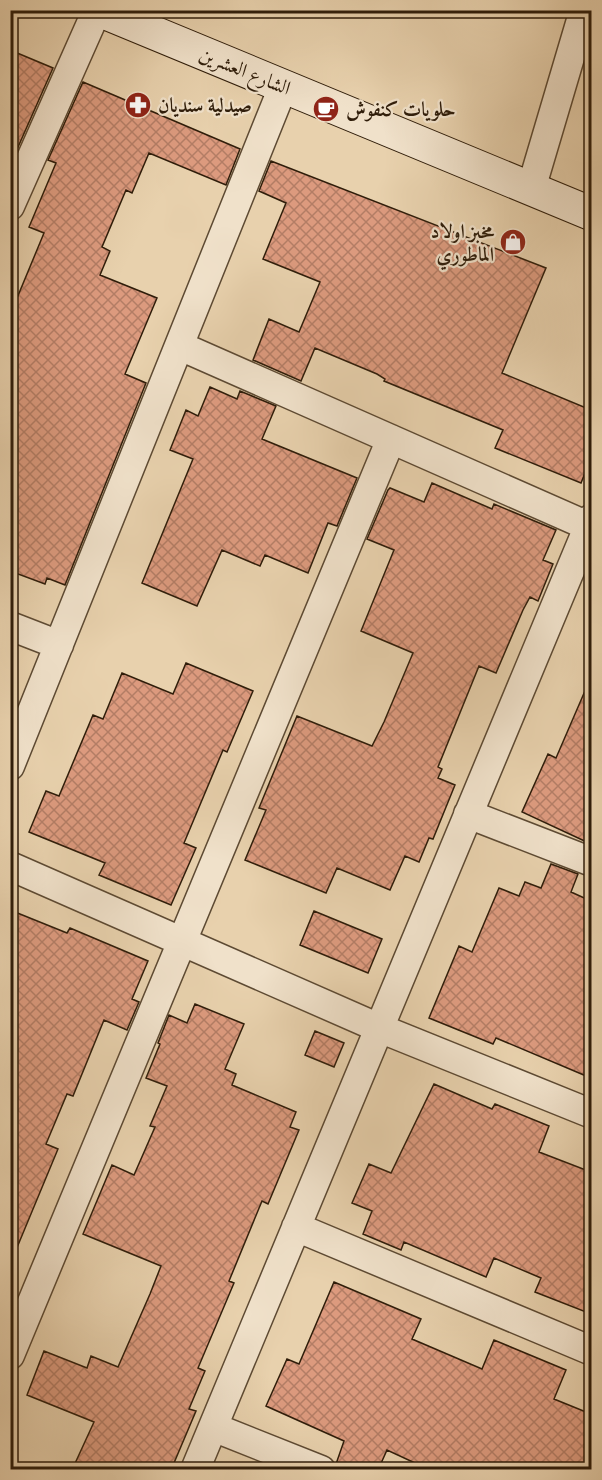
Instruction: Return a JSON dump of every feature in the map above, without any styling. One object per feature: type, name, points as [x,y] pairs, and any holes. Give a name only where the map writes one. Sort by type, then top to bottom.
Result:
[{"type":"street","points":[[531,189],[584,10]]},
{"type":"street","points":[[10,206],[108,12]]},
{"type":"street","name":"الشارع العشرين","points":[[108,12],[591,214]]},
{"type":"street","points":[[10,766],[283,87]]},
{"type":"street","points":[[180,346],[391,439],[590,522],[195,1470]]},
{"type":"street","points":[[10,1355],[391,439]]},
{"type":"street","points":[[10,626],[59,645]]},
{"type":"street","points":[[468,814],[591,862]]},
{"type":"street","points":[[10,866],[379,1028],[591,1114]]},
{"type":"street","points":[[296,1227],[591,1351]]},
{"type":"street","points":[[213,1427],[321,1470]]},
{"type":"building","points":[[10,50],[53,68],[18,147],[10,144]]},
{"type":"building","points":[[83,82],[240,149],[226,185],[149,153],[132,193],[126,190],[102,247],[110,251],[100,275],[157,298],[125,374],[146,383],[65,585],[47,578],[45,584],[10,571],[10,315],[44,233],[29,227],[56,163],[48,160]]},
{"type":"building","points":[[271,161],[546,268],[502,373],[591,410],[591,458],[581,483],[495,448],[503,430],[384,381],[385,379],[377,374],[315,348],[301,381],[253,360],[269,319],[299,332],[320,282],[263,259],[286,203],[259,191]]},
{"type":"building","points":[[210,387],[237,399],[240,391],[276,406],[262,439],[357,478],[337,526],[328,523],[308,573],[265,555],[260,566],[222,550],[197,606],[142,583],[193,459],[170,450],[186,410],[198,416]]},
{"type":"building","points":[[432,483],[492,509],[494,504],[556,530],[543,560],[553,564],[538,601],[530,597],[523,610],[496,673],[479,666],[438,767],[442,769],[438,778],[455,785],[433,839],[429,838],[419,862],[405,856],[390,890],[337,868],[326,893],[245,860],[266,810],[259,808],[297,716],[372,746],[384,722],[413,653],[361,631],[394,550],[367,539],[390,488],[424,502]]},
{"type":"building","points":[[186,663],[253,691],[227,752],[223,750],[184,843],[196,848],[171,905],[99,875],[105,863],[29,832],[46,791],[59,796],[93,715],[103,719],[122,673],[173,694]]},
{"type":"building","points":[[591,677],[591,844],[522,812],[548,754],[556,758]]},
{"type":"building","points":[[551,864],[578,874],[571,892],[591,901],[591,1078],[496,1038],[493,1044],[429,1018],[459,946],[472,952],[499,888],[519,896],[525,882],[541,888]]},
{"type":"building","points":[[10,910],[67,933],[70,928],[148,961],[132,999],[139,1002],[127,1030],[104,1020],[73,1096],[67,1094],[46,1144],[58,1149],[11,1262]]},
{"type":"building","points":[[314,911],[382,939],[368,973],[300,945]]},
{"type":"building","points":[[195,1004],[244,1024],[225,1069],[236,1074],[232,1085],[296,1112],[290,1127],[299,1130],[268,1204],[262,1201],[229,1281],[234,1283],[198,1368],[205,1371],[189,1409],[196,1411],[171,1470],[72,1470],[94,1422],[27,1395],[44,1351],[87,1368],[91,1356],[118,1367],[150,1294],[161,1266],[83,1234],[112,1165],[134,1175],[155,1127],[150,1126],[167,1086],[146,1078],[160,1044],[158,1043],[169,1015],[187,1023]]},
{"type":"building","points":[[315,1031],[344,1043],[334,1067],[305,1055]]},
{"type":"building","points":[[434,1084],[492,1109],[495,1104],[549,1126],[539,1152],[591,1172],[591,1314],[535,1292],[541,1278],[494,1258],[486,1277],[404,1242],[401,1250],[363,1234],[372,1211],[352,1203],[369,1164],[391,1173]]},
{"type":"building","points":[[334,1282],[421,1319],[412,1339],[482,1369],[494,1340],[566,1370],[554,1399],[591,1414],[591,1470],[430,1470],[387,1450],[378,1470],[349,1470],[336,1464],[344,1441],[266,1406],[287,1359],[299,1364]]},
{"type":"place","name":"صيدلية سنديان","points":[[138,105]]},
{"type":"place","name":"حلويات كنفوش","points":[[326,109]]},
{"type":"place","name":"مخبز اولاد الماطوري","points":[[513,242]]}]
